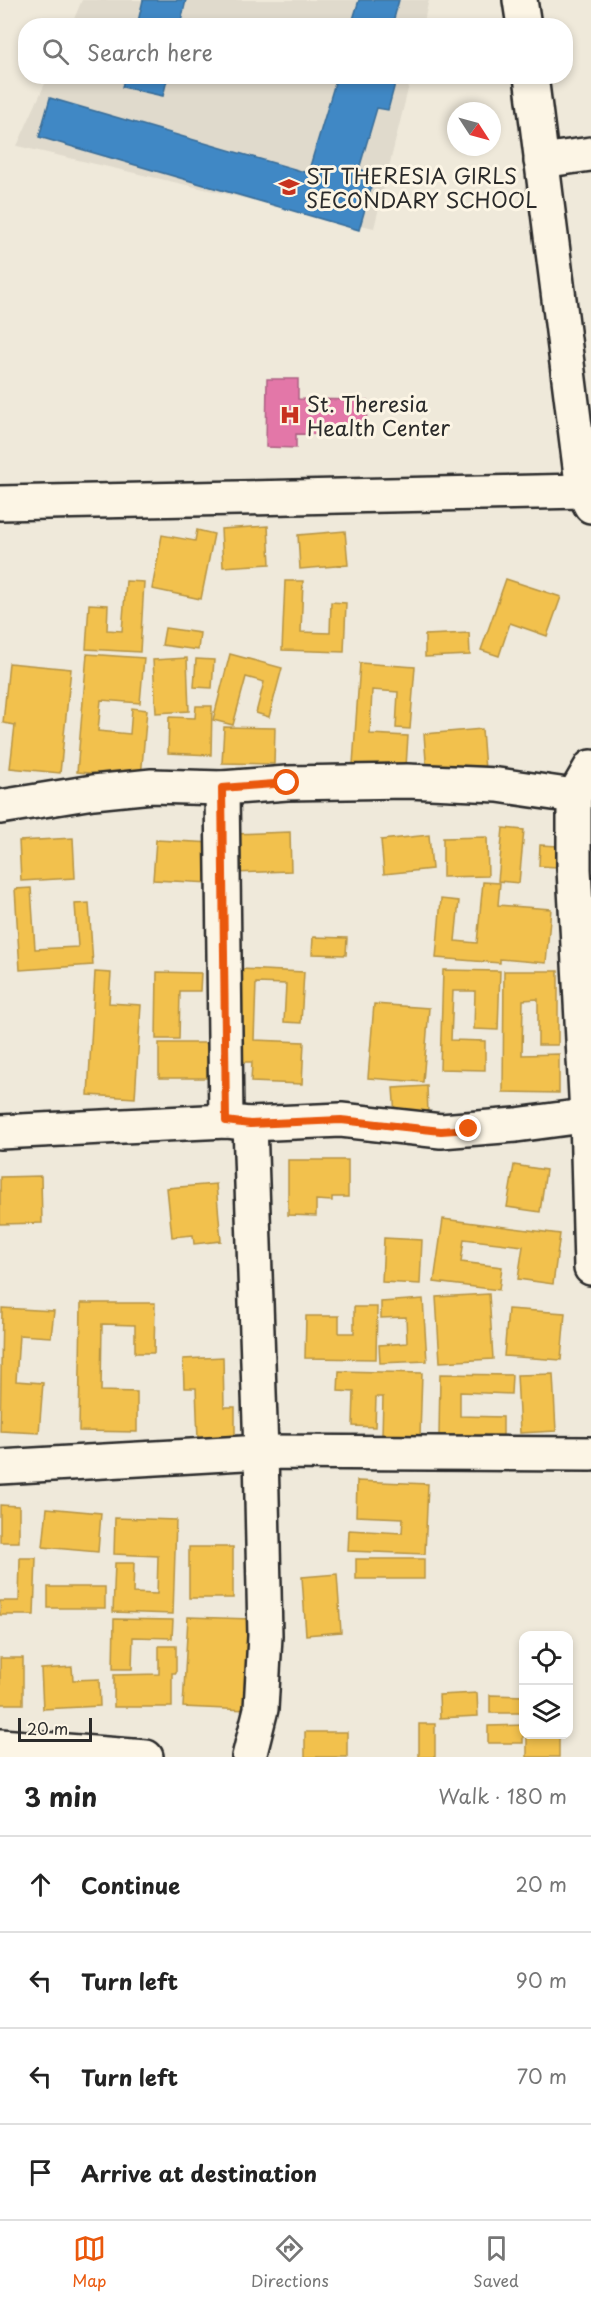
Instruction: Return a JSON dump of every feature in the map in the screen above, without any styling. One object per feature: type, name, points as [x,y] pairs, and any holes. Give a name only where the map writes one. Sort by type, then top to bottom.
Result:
[{"type":"street","points":[[520,0],[523,18]]},
{"type":"street","points":[[0,525],[12,503],[587,498],[532,84]]},
{"type":"street","points":[[542,161],[591,154]]},
{"type":"street","points":[[591,767],[574,796],[574,869],[589,1115],[591,1268]]},
{"type":"street","points":[[0,807],[93,792],[152,786],[222,788],[287,783],[407,781],[498,785],[574,796]]},
{"type":"street","points":[[222,788],[238,1123],[261,1452],[264,1636],[261,1709],[249,1757]]},
{"type":"street","points":[[0,1132],[341,1120],[441,1131],[516,1125],[589,1115]]},
{"type":"street","points":[[0,1467],[261,1452],[591,1454]]},
{"type":"street","points":[[0,1746],[146,1757]]},
{"type":"shaded area","points":[[82,0],[429,0],[425,18],[74,18]]},
{"type":"shaded area","name":"ST THERESIA GIRLS SECONDARY SCHOOL","points":[[45,84],[409,84],[374,228],[17,146]]},
{"type":"building: Homes","points":[[268,526],[270,564],[223,567],[221,529]]},
{"type":"building: Homes","points":[[197,530],[214,534],[201,599],[152,589],[162,535],[195,541]]},
{"type":"building: Homes","points":[[345,531],[348,565],[300,569],[298,535]]},
{"type":"building: Homes","points":[[506,579],[561,597],[547,636],[510,623],[499,656],[481,650]]},
{"type":"building: Homes","points":[[126,581],[144,582],[140,652],[86,649],[89,604],[108,605],[107,630],[122,631]]},
{"type":"building: Homes","points":[[285,581],[303,581],[301,632],[330,633],[331,602],[346,603],[344,652],[282,650]]},
{"type":"building: Homes","points":[[165,628],[200,633],[198,650],[162,645]]},
{"type":"building: Homes","points":[[469,633],[470,655],[425,657],[425,635]]},
{"type":"building: Homes","points":[[87,654],[144,658],[140,703],[101,700],[98,731],[130,734],[132,708],[147,710],[141,777],[77,772]]},
{"type":"building: Homes","points":[[230,654],[282,668],[269,717],[256,713],[264,682],[246,677],[233,725],[213,720]]},
{"type":"building: Homes","points":[[187,658],[189,711],[156,713],[153,660]]},
{"type":"building: Homes","points":[[196,659],[214,660],[212,688],[194,687]]},
{"type":"building: Homes","points":[[9,663],[71,669],[60,773],[10,768],[15,725],[3,723]]},
{"type":"building: Homes","points":[[360,663],[415,667],[410,729],[396,728],[398,692],[372,690],[370,734],[408,736],[406,767],[353,764]]},
{"type":"building: Homes","points":[[196,706],[212,706],[211,755],[168,753],[169,717],[195,718]]},
{"type":"building: Homes","points":[[224,727],[275,728],[274,764],[222,763]]},
{"type":"building: Homes","points":[[482,729],[485,770],[427,774],[424,734]]},
{"type":"building: Homes","points":[[503,828],[524,830],[519,883],[498,881]]},
{"type":"building: Homes","points":[[290,832],[291,871],[233,873],[233,834]]},
{"type":"building: Homes","points":[[429,835],[432,869],[384,874],[381,840]]},
{"type":"building: Homes","points":[[487,837],[488,876],[443,877],[443,838]]},
{"type":"building: Homes","points":[[73,838],[75,878],[21,881],[19,841]]},
{"type":"building: Homes","points":[[156,840],[214,843],[211,883],[153,880]]},
{"type":"building: Homes","points":[[540,845],[558,846],[557,867],[539,866]]},
{"type":"building: Homes","points":[[483,882],[500,883],[498,905],[551,909],[546,963],[500,959],[500,963],[436,958],[441,899],[459,901],[455,941],[477,943]]},
{"type":"building: Homes","points":[[31,888],[35,949],[78,947],[75,904],[89,903],[93,965],[20,970],[15,889]]},
{"type":"building: Homes","points":[[313,937],[347,938],[346,955],[312,954]]},
{"type":"building: Homes","points":[[240,969],[304,972],[301,1023],[284,1022],[286,984],[256,983],[254,1040],[304,1042],[302,1084],[251,1082],[252,1062],[235,1062]]},
{"type":"building: Homes","points":[[443,970],[500,971],[498,1030],[474,1029],[475,991],[453,991],[451,1040],[485,1041],[485,1070],[440,1069]]},
{"type":"building: Homes","points":[[504,971],[558,971],[558,1045],[538,1045],[538,999],[523,1000],[522,1055],[559,1054],[559,1093],[503,1092]]},
{"type":"building: Homes","points":[[95,972],[111,973],[109,1003],[141,1005],[135,1098],[88,1095]]},
{"type":"building: Homes","points":[[157,972],[201,973],[200,991],[180,991],[179,1039],[156,1039]]},
{"type":"building: Homes","points":[[374,1004],[429,1008],[423,1082],[368,1078]]},
{"type":"building: Homes","points":[[159,1043],[207,1043],[207,1078],[159,1078]]},
{"type":"building: Homes","points":[[427,1086],[428,1113],[395,1115],[393,1088]]},
{"type":"building: Homes","points":[[288,1160],[348,1160],[348,1197],[332,1197],[332,1201],[316,1200],[316,1216],[288,1215]]},
{"type":"building: Homes","points":[[514,1165],[546,1170],[540,1212],[507,1207]]},
{"type":"building: Homes","points":[[41,1176],[42,1223],[0,1224],[0,1177]]},
{"type":"building: Homes","points":[[216,1184],[221,1241],[194,1244],[193,1235],[172,1237],[167,1188]]},
{"type":"building: Homes","points":[[443,1219],[560,1234],[553,1284],[518,1279],[523,1246],[464,1239],[461,1262],[502,1267],[499,1290],[434,1282]]},
{"type":"building: Homes","points":[[384,1238],[422,1240],[420,1284],[382,1282]]},
{"type":"building: Homes","points":[[489,1294],[493,1359],[440,1362],[436,1297]]},
{"type":"building: Homes","points":[[423,1299],[427,1361],[380,1363],[379,1345],[407,1343],[406,1317],[381,1318],[381,1302]]},
{"type":"building: Homes","points":[[81,1303],[155,1303],[154,1353],[135,1353],[135,1325],[102,1324],[101,1391],[137,1392],[137,1432],[79,1431]]},
{"type":"building: Homes","points":[[354,1307],[377,1307],[376,1359],[305,1358],[306,1316],[339,1316],[339,1333],[354,1333]]},
{"type":"building: Homes","points":[[2,1308],[54,1311],[51,1337],[19,1335],[16,1381],[43,1383],[39,1433],[0,1431]]},
{"type":"building: Homes","points":[[508,1309],[565,1313],[561,1360],[504,1356]]},
{"type":"building: Homes","points":[[223,1357],[224,1407],[235,1407],[235,1439],[198,1440],[196,1388],[184,1388],[183,1359]]},
{"type":"building: Homes","points":[[339,1371],[422,1373],[420,1436],[382,1436],[383,1397],[376,1397],[375,1427],[353,1426],[354,1392],[338,1391]]},
{"type":"building: Homes","points":[[440,1374],[512,1375],[511,1394],[460,1392],[460,1416],[503,1417],[503,1438],[439,1436]]},
{"type":"building: Homes","points":[[553,1374],[556,1431],[520,1433],[517,1375]]},
{"type":"building: Homes","points":[[357,1481],[428,1484],[425,1554],[348,1551],[349,1530],[402,1533],[403,1518],[356,1516]]},
{"type":"building: Homes","points":[[0,1505],[19,1506],[19,1542],[0,1542]]},
{"type":"building: Homes","points":[[47,1508],[101,1513],[98,1552],[43,1547]]},
{"type":"building: Homes","points":[[115,1518],[176,1520],[173,1614],[113,1612],[115,1563],[134,1563],[133,1593],[157,1594],[158,1556],[114,1554]]},
{"type":"building: Homes","points":[[189,1547],[233,1547],[233,1598],[189,1598]]},
{"type":"building: Homes","points":[[20,1558],[36,1558],[34,1615],[0,1615],[0,1601],[19,1601]]},
{"type":"building: Homes","points":[[356,1559],[424,1559],[424,1579],[356,1579]]},
{"type":"building: Homes","points":[[337,1574],[341,1632],[306,1635],[302,1577]]},
{"type":"building: Homes","points":[[48,1587],[105,1587],[105,1608],[48,1608]]},
{"type":"building: Homes","points":[[188,1617],[251,1619],[247,1710],[183,1707]]},
{"type":"building: Homes","points":[[114,1619],[173,1620],[172,1638],[133,1637],[132,1669],[113,1669]]},
{"type":"building: Homes","points":[[159,1646],[176,1646],[176,1673],[172,1673],[172,1707],[114,1707],[114,1675],[159,1674]]},
{"type":"building: Homes","points":[[0,1658],[23,1658],[23,1704],[0,1704]]},
{"type":"building: Homes","points":[[72,1667],[73,1680],[99,1679],[100,1706],[43,1709],[41,1669]]},
{"type":"building: Homes","points":[[477,1693],[478,1716],[440,1718],[439,1695]]},
{"type":"building: Homes","points":[[490,1695],[519,1696],[519,1713],[490,1713]]},
{"type":"building: Homes","points":[[419,1724],[435,1724],[435,1757],[419,1757]]},
{"type":"building: Homes","points":[[519,1725],[519,1739],[523,1739],[523,1743],[488,1743],[488,1726]]},
{"type":"building: Homes","points":[[305,1732],[347,1732],[347,1757],[305,1757]]},
{"type":"building: Homes","points":[[527,1739],[559,1739],[559,1757],[527,1757]]},
{"type":"building: Schools","points":[[143,0],[186,0],[182,18],[139,18]]},
{"type":"building: Schools","points":[[359,0],[399,0],[394,18],[353,18]]},
{"type":"building: Schools","points":[[123,84],[166,84],[163,96],[122,87]]},
{"type":"building: Schools","points":[[335,84],[395,84],[388,110],[377,108],[359,169],[375,174],[359,230],[39,137],[50,98],[308,173]]},
{"type":"building: Health","points":[[267,379],[298,379],[298,399],[367,400],[366,435],[296,434],[296,448],[266,447]]},
{"type":"place","name":"ST THERESIA GIRLS SECONDARY SCHOOL","points":[[289,187]]},
{"type":"place","name":"St. Theresia Health Center","points":[[290,415]]},
{"type":"route","points":[[287,783],[222,788],[221,873],[226,1121],[250,1124],[341,1120],[441,1131],[469,1129]]}]
